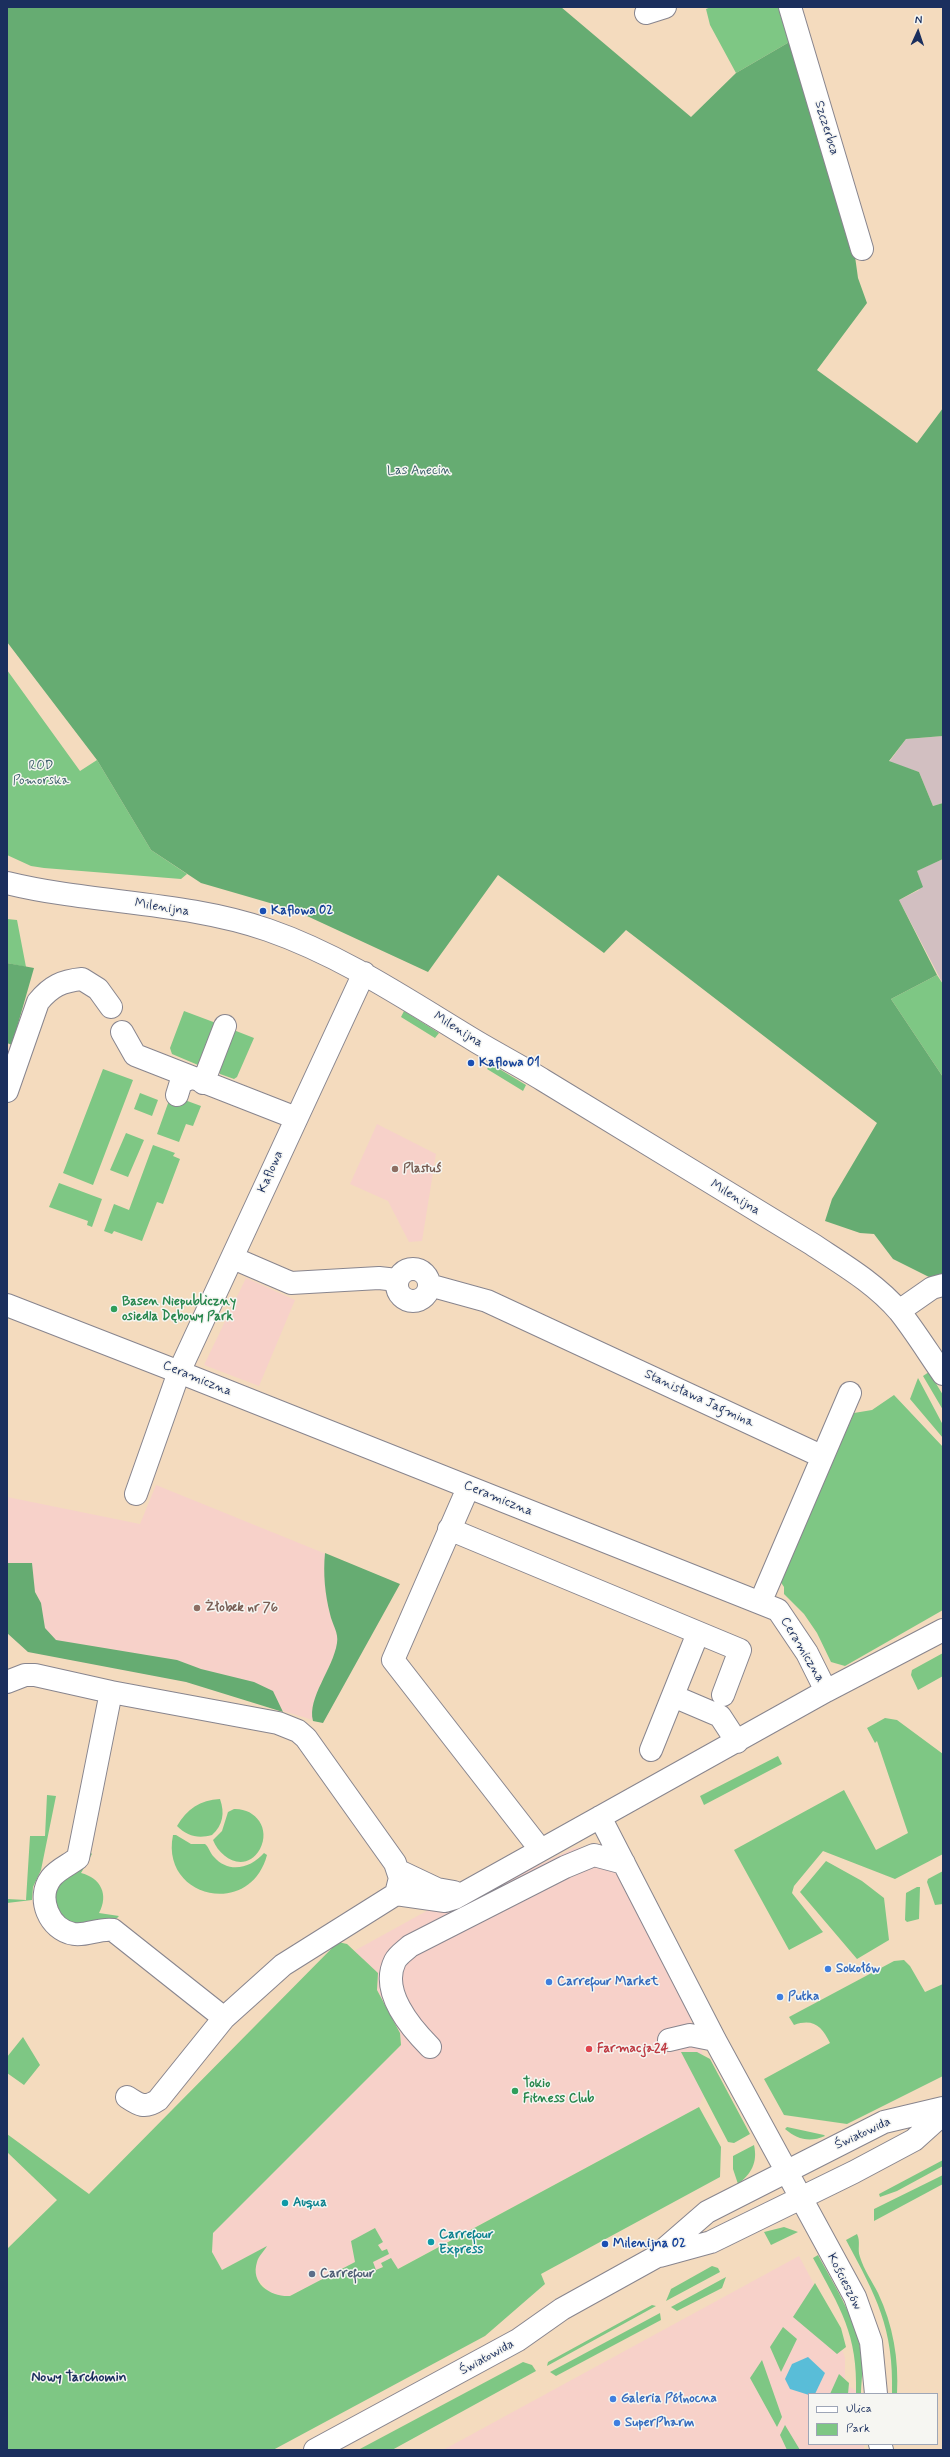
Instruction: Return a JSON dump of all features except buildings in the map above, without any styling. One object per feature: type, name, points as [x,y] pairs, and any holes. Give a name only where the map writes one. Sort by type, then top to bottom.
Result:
[{"type":"street","name":"Szczerbca","points":[[790,7],[862,249]]},
{"type":"street","name":"Milenijna","points":[[7,883],[40,891],[167,907],[235,920],[268,930],[304,944],[364,973],[812,1244],[875,1287],[899,1311],[943,1374]]},
{"type":"street","name":"Kaflowa","points":[[136,1494],[179,1372],[364,973]]},
{"type":"street","points":[[7,1091],[38,1002],[47,991],[57,984],[82,979],[98,989],[111,1007]]},
{"type":"street","points":[[197,1080],[225,1026]]},
{"type":"street","points":[[122,1032],[135,1055],[296,1118]]},
{"type":"street","points":[[177,1095],[182,1082],[197,1080]]},
{"type":"street","name":"Stanisława Jagmina","points":[[232,1258],[292,1284],[379,1278],[397,1280],[398,1292],[407,1300],[419,1300],[424,1296],[429,1285],[487,1301],[822,1456]]},
{"type":"street","points":[[899,1311],[932,1288],[943,1285]]},
{"type":"street","name":"Ceramiczna","points":[[7,1305],[778,1610],[806,1653],[826,1691],[943,1630]]},
{"type":"street","points":[[760,1603],[850,1393]]},
{"type":"street","points":[[468,1488],[393,1660],[540,1849]]},
{"type":"street","points":[[449,1529],[740,1650],[723,1695]]},
{"type":"street","points":[[651,1750],[698,1633]]},
{"type":"street","points":[[7,1682],[25,1675],[35,1675],[111,1692],[278,1723],[298,1731],[306,1738],[399,1871],[437,1889],[463,1893]]},
{"type":"street","points":[[396,1894],[445,1901],[463,1893],[826,1691]]},
{"type":"street","points":[[111,1692],[78,1858],[58,1871],[50,1879],[45,1890],[44,1901],[47,1913],[53,1923],[62,1930],[73,1934],[85,1934],[104,1929],[113,1930],[224,2018]]},
{"type":"street","points":[[673,1696],[720,1716],[736,1742]]},
{"type":"street","points":[[600,1817],[716,2040],[801,2198]]},
{"type":"street","points":[[430,2047],[413,2030],[393,1994],[390,1978],[395,1960],[410,1946],[565,1866],[594,1854],[624,1863]]},
{"type":"street","points":[[127,2097],[139,2105],[145,2106],[158,2100],[224,2018],[283,1965],[396,1894],[400,1883],[399,1871]]},
{"type":"street","points":[[669,2040],[690,2035],[716,2040]]},
{"type":"street","name":"Światowida","points":[[315,2450],[518,2340],[562,2309],[654,2258],[708,2212],[787,2170],[884,2122],[943,2108]]},
{"type":"street","name":"Światowida","points":[[654,2258],[711,2242],[801,2198],[904,2146],[943,2114]]},
{"type":"street","name":"Kościeszów","points":[[801,2198],[855,2297],[871,2342],[876,2393]]},
{"type":"shaded area","points":[[943,736],[943,803],[933,806],[919,772],[889,762],[906,739]]},
{"type":"shaded area","points":[[943,859],[943,984],[899,900],[919,890],[916,871]]},
{"type":"shaded area","name":"Plastuś","points":[[377,1124],[436,1154],[422,1241],[409,1242],[388,1201],[350,1184]]},
{"type":"shaded area","points":[[246,1278],[295,1300],[259,1386],[204,1365]]},
{"type":"shaded area","name":"Żłobek nr 76","points":[[156,1485],[400,1584],[323,1723],[186,1682],[28,1652],[7,1633],[7,1497],[140,1524]]},
{"type":"shaded area","points":[[589,1846],[623,1874],[689,2015],[711,2077],[699,2107],[397,2269],[381,2263],[383,2267],[376,2271],[372,2263],[387,2250],[382,2251],[378,2244],[382,2242],[375,2229],[356,2262],[290,2296],[279,2296],[269,2292],[257,2278],[255,2272],[257,2260],[266,2247],[222,2270],[212,2252],[212,2233],[401,2045],[400,2033],[377,1990],[378,1973],[354,1951],[432,1908],[454,1907],[574,1848]]},
{"type":"shaded area","name":"Galeria Północna","points":[[799,2256],[830,2314],[845,2358],[845,2384],[860,2393],[808,2393],[808,2445],[864,2445],[864,2450],[443,2450]]},
{"type":"green space","name":"Las Anecin","points":[[7,7],[561,7],[691,117],[736,73],[791,41],[853,242],[858,278],[867,303],[817,370],[917,443],[943,408],[943,736],[906,739],[889,761],[919,772],[933,806],[943,803],[943,859],[917,871],[923,887],[899,900],[937,975],[891,999],[943,1077],[943,1278],[931,1278],[893,1259],[874,1234],[860,1233],[825,1221],[832,1199],[877,1123],[626,930],[604,953],[498,875],[428,972],[294,910],[201,883],[151,850],[97,760],[7,642]]},
{"type":"green space","points":[[711,7],[778,7],[791,41],[736,73],[710,25],[706,9]]},
{"type":"green space","name":"ROD Pomorska","points":[[7,670],[80,771],[97,760],[151,850],[187,874],[181,879],[44,868],[31,866],[7,855]]},
{"type":"green space","points":[[7,919],[17,920],[26,967],[7,963]]},
{"type":"green space","points":[[7,963],[34,968],[12,1045],[7,1043]]},
{"type":"green space","points":[[937,975],[943,984],[943,1077],[891,999]]},
{"type":"green space","points":[[184,1011],[216,1023],[198,1065],[172,1054],[170,1048]]},
{"type":"green space","points":[[404,1011],[439,1033],[435,1038],[401,1017]]},
{"type":"green space","points":[[231,1029],[254,1038],[237,1077],[234,1079],[220,1074],[218,1068]]},
{"type":"green space","points":[[491,1064],[526,1085],[523,1091],[487,1069]]},
{"type":"green space","points":[[103,1069],[133,1080],[93,1185],[63,1173]]},
{"type":"green space","points":[[140,1093],[158,1100],[152,1116],[134,1109]]},
{"type":"green space","points":[[171,1095],[201,1106],[193,1126],[186,1124],[179,1142],[157,1134]]},
{"type":"green space","points":[[126,1133],[144,1140],[128,1177],[110,1170]]},
{"type":"green space","points":[[153,1145],[175,1153],[173,1156],[180,1159],[163,1204],[157,1202],[142,1241],[114,1231],[112,1234],[104,1231],[114,1204],[129,1210]]},
{"type":"green space","points":[[59,1183],[102,1199],[92,1227],[87,1225],[88,1221],[49,1207]]},
{"type":"green space","points":[[929,1372],[943,1395],[943,1410],[923,1376]]},
{"type":"green space","points":[[918,1378],[943,1425],[943,1438],[910,1399]]},
{"type":"green space","points":[[894,1395],[943,1447],[943,1610],[845,1666],[831,1662],[817,1633],[804,1614],[784,1594],[784,1587],[780,1581],[854,1413],[872,1410]]},
{"type":"green space","points":[[325,1553],[400,1584],[323,1723],[313,1721],[312,1712],[317,1693],[335,1653],[337,1643],[336,1632],[330,1614],[324,1576]]},
{"type":"green space","points":[[7,1563],[32,1563],[35,1592],[41,1603],[45,1628],[56,1640],[177,1660],[201,1669],[254,1682],[273,1691],[283,1712],[186,1682],[28,1652],[7,1633]]},
{"type":"green space","points":[[943,1653],[943,1676],[918,1690],[911,1675],[912,1670]]},
{"type":"green space","points":[[885,1718],[897,1720],[943,1754],[943,1854],[895,1879],[823,1851],[794,1886],[792,1893],[823,1932],[789,1950],[734,1850],[844,1790],[876,1850],[908,1833],[877,1741],[875,1743],[867,1728]]},
{"type":"green space","points":[[778,1756],[782,1764],[704,1805],[700,1796]]},
{"type":"green space","points":[[47,1795],[56,1796],[41,1870],[33,1887],[32,1900],[7,1903],[7,1899],[26,1900],[30,1836],[45,1836]]},
{"type":"green space","points":[[220,1799],[223,1814],[221,1823],[212,1835],[202,1837],[193,1836],[177,1826],[185,1815],[195,1806],[206,1801]]},
{"type":"green space","points":[[234,1809],[248,1812],[254,1816],[259,1821],[264,1834],[260,1849],[248,1861],[234,1861],[228,1858],[217,1847],[213,1840],[222,1831],[228,1812]]},
{"type":"green space","points":[[173,1835],[176,1835],[191,1844],[205,1844],[213,1855],[226,1866],[240,1867],[253,1862],[264,1853],[267,1855],[258,1875],[243,1888],[226,1893],[209,1893],[193,1886],[180,1874],[173,1857]]},
{"type":"green space","points":[[90,1852],[92,1854],[81,1873],[88,1875],[98,1883],[103,1894],[102,1906],[99,1913],[119,1916],[114,1921],[98,1920],[81,1924],[70,1922],[60,1914],[54,1899],[57,1885]]},
{"type":"green space","points":[[826,1861],[862,1881],[884,1898],[889,1940],[857,1959],[800,1892]]},
{"type":"green space","points":[[943,1871],[943,1904],[935,1905],[927,1882],[928,1879]]},
{"type":"green space","points":[[920,1887],[919,1919],[907,1922],[905,1920],[906,1893]]},
{"type":"green space","points":[[338,1942],[347,1944],[378,1973],[377,1990],[400,2033],[401,2045],[213,2233],[212,2252],[222,2270],[267,2246],[258,2260],[256,2270],[259,2283],[264,2288],[276,2294],[290,2296],[355,2262],[351,2241],[375,2228],[383,2242],[378,2245],[382,2251],[387,2249],[389,2254],[373,2262],[376,2270],[383,2267],[381,2263],[391,2258],[398,2269],[699,2107],[721,2147],[720,2177],[541,2274],[545,2284],[485,2336],[273,2450],[7,2450],[7,2249],[57,2200],[7,2152],[7,2134],[89,2194]]},
{"type":"green space","points":[[904,1960],[910,1966],[925,1992],[943,1984],[943,2076],[847,2124],[784,2115],[764,2079],[830,2043],[824,2032],[816,2025],[812,2023],[801,2023],[794,2025],[789,2017],[894,1961]]},
{"type":"green space","points":[[23,2037],[40,2065],[24,2085],[7,2073],[7,2057]]},
{"type":"green space","points":[[681,2052],[697,2052],[710,2059],[750,2134],[734,2143],[728,2142]]},
{"type":"green space","points":[[787,2127],[825,2136],[814,2139],[804,2139],[785,2129]]},
{"type":"green space","points":[[754,2145],[755,2157],[752,2168],[747,2176],[738,2184],[733,2169],[733,2156]]},
{"type":"green space","points":[[943,2160],[943,2166],[897,2191],[880,2197],[879,2194]]},
{"type":"green space","points":[[943,2175],[943,2184],[874,2221],[874,2209]]},
{"type":"green space","points":[[784,2227],[798,2232],[771,2245],[764,2232]]},
{"type":"green space","points":[[857,2234],[859,2240],[859,2254],[888,2317],[896,2355],[897,2393],[892,2393],[890,2350],[881,2313],[866,2278],[846,2240]]},
{"type":"green space","points":[[818,2255],[846,2307],[857,2334],[862,2363],[861,2393],[856,2393],[854,2354],[845,2322],[839,2307],[813,2258]]},
{"type":"green space","points":[[712,2266],[718,2268],[720,2272],[666,2301],[671,2289]]},
{"type":"green space","points":[[726,2277],[722,2288],[677,2311],[671,2307]]},
{"type":"green space","points":[[815,2283],[841,2328],[846,2347],[837,2354],[793,2317]]},
{"type":"green space","points":[[652,2305],[656,2306],[547,2366],[548,2362]]},
{"type":"green space","points":[[660,2313],[661,2320],[556,2376],[550,2372]]},
{"type":"green space","points":[[783,2327],[797,2339],[781,2372],[770,2347]]},
{"type":"green space","points":[[762,2360],[782,2417],[777,2427],[750,2378]]},
{"type":"green space","points":[[523,2362],[532,2365],[536,2371],[392,2450],[358,2450]]},
{"type":"green space","points":[[839,2374],[849,2383],[848,2393],[830,2393]]},
{"type":"green space","points":[[785,2425],[800,2450],[787,2450],[780,2435]]},
{"type":"water","points":[[808,2357],[825,2373],[815,2393],[808,2393],[808,2395],[790,2389],[785,2379],[792,2364]]},
{"type":"place","name":"Kaflowa 02","points":[[263,911]]},
{"type":"place","name":"Kaflowa 01","points":[[471,1063]]},
{"type":"place","name":"Plastuś","points":[[395,1169]]},
{"type":"place","name":"Basen Niepubliczny osiedla Dębowy Park","points":[[114,1309]]},
{"type":"place","name":"Żłobek nr 76","points":[[197,1608]]},
{"type":"place","name":"Sokołów","points":[[828,1969]]},
{"type":"place","name":"Carrefour Market","points":[[549,1982]]},
{"type":"place","name":"Putka","points":[[780,1997]]},
{"type":"place","name":"Farmacja24","points":[[589,2049]]},
{"type":"place","name":"Tokio Fitness Club","points":[[515,2091]]},
{"type":"place","name":"Auqua","points":[[285,2203]]},
{"type":"place","name":"Carrefour Express","points":[[431,2242]]},
{"type":"place","name":"Milenijna 02","points":[[605,2244]]},
{"type":"place","name":"Carrefour","points":[[312,2274]]},
{"type":"place","name":"Galeria Północna","points":[[613,2399]]},
{"type":"place","name":"SuperPharm","points":[[617,2423]]},
{"type":"district","name":"Nowy Tarchomin","points":[[79,2378]]}]
